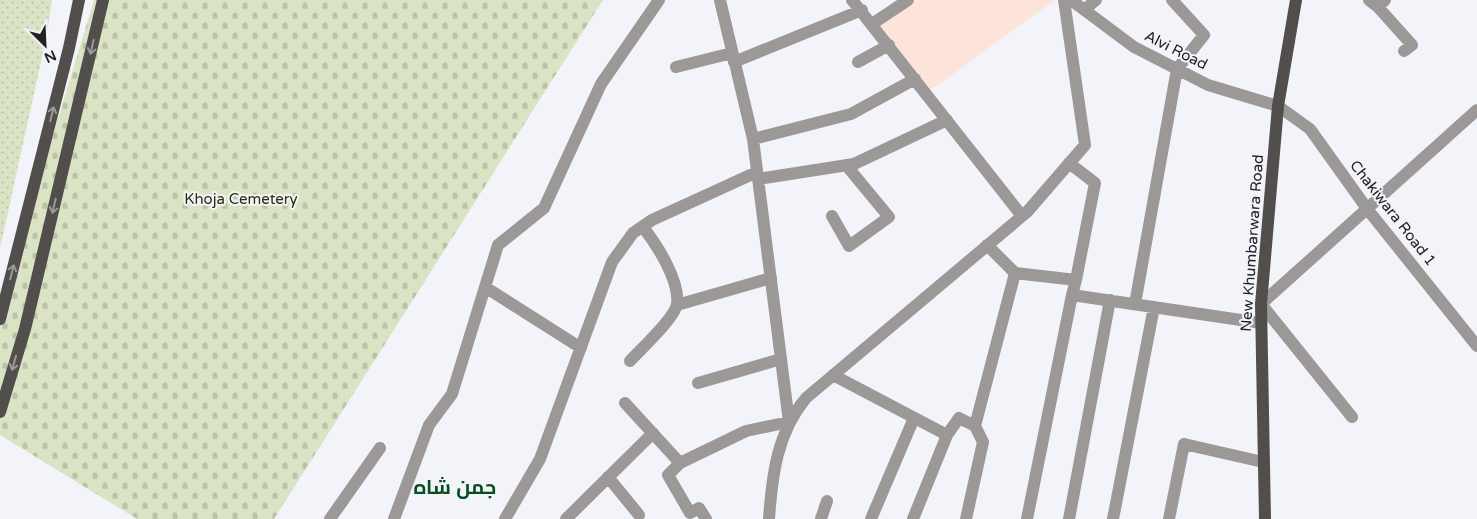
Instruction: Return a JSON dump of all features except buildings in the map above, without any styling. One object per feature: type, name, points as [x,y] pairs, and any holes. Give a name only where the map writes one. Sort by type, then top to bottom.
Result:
[{"type":"main road","points":[[0,319],[69,48],[79,0]]},
{"type":"main road","points":[[0,412],[24,329],[103,0]]},
{"type":"main road","name":"New Khumbarwara Road","points":[[1264,519],[1261,304],[1278,106],[1296,0]]},
{"type":"street","points":[[394,519],[429,425],[452,394],[498,245],[544,208],[601,84],[659,0]]},
{"type":"street","points":[[720,0],[752,139],[789,422]]},
{"type":"street","points":[[852,0],[862,10],[1022,216]]},
{"type":"street","points":[[872,24],[908,0]]},
{"type":"street","points":[[769,519],[778,446],[789,422],[806,398],[1022,216],[1085,145],[1064,0]]},
{"type":"street","name":"Alvi Road","points":[[1071,0],[1134,47],[1208,85],[1278,106]]},
{"type":"street","points":[[1084,10],[1096,0]]},
{"type":"street","points":[[1135,304],[1177,69],[1204,35],[1172,0]]},
{"type":"street","points":[[1377,2],[1412,45],[1404,52]]},
{"type":"street","points":[[676,67],[733,57],[862,10]]},
{"type":"street","points":[[858,62],[889,45]]},
{"type":"street","points":[[752,139],[851,114],[915,79]]},
{"type":"street","name":"Chakiwara Road 1","points":[[1278,106],[1310,129],[1368,210],[1477,346]]},
{"type":"street","points":[[1352,417],[1261,304],[1368,210],[1477,110]]},
{"type":"street","points":[[505,519],[540,459],[612,262],[634,233],[643,226],[757,176],[854,164],[947,120]]},
{"type":"street","points":[[1027,519],[1095,183],[1069,163]]},
{"type":"street","points":[[832,216],[849,246],[889,217],[846,165]]},
{"type":"street","points":[[630,362],[672,315],[677,305],[673,280],[663,256],[643,226]]},
{"type":"street","points":[[987,245],[1015,273],[1076,280]]},
{"type":"street","points":[[975,426],[1015,273]]},
{"type":"street","points":[[677,305],[771,278]]},
{"type":"street","points":[[485,287],[581,348]]},
{"type":"street","points":[[1072,295],[1261,323]]},
{"type":"street","points":[[1069,519],[1110,300]]},
{"type":"street","points":[[1113,519],[1154,307]]},
{"type":"street","points":[[698,383],[781,360]]},
{"type":"street","points":[[833,375],[947,435]]},
{"type":"street","points":[[625,403],[680,463]]},
{"type":"street","points":[[870,519],[914,418]]},
{"type":"street","points":[[913,519],[947,435],[959,418],[975,426],[983,442],[966,519]]},
{"type":"street","points":[[706,519],[700,508],[690,512],[668,475],[680,463],[746,431],[789,422]]},
{"type":"street","points":[[566,519],[653,433]]},
{"type":"street","points":[[1169,519],[1184,444],[1263,462]]},
{"type":"street","points":[[330,519],[380,448]]},
{"type":"street","points":[[608,477],[639,515]]},
{"type":"street","points":[[821,519],[827,501]]},
{"type":"shaded area","points":[[917,0],[1055,0],[928,92],[878,25]]},
{"type":"green space","points":[[0,0],[52,0],[47,35],[0,248]]},
{"type":"green space","name":"Khoja Cemetery","points":[[94,0],[603,0],[274,519],[137,519],[0,435],[0,310]]},
{"type":"district","name":"جمن شاہ","points":[[455,487]]}]
